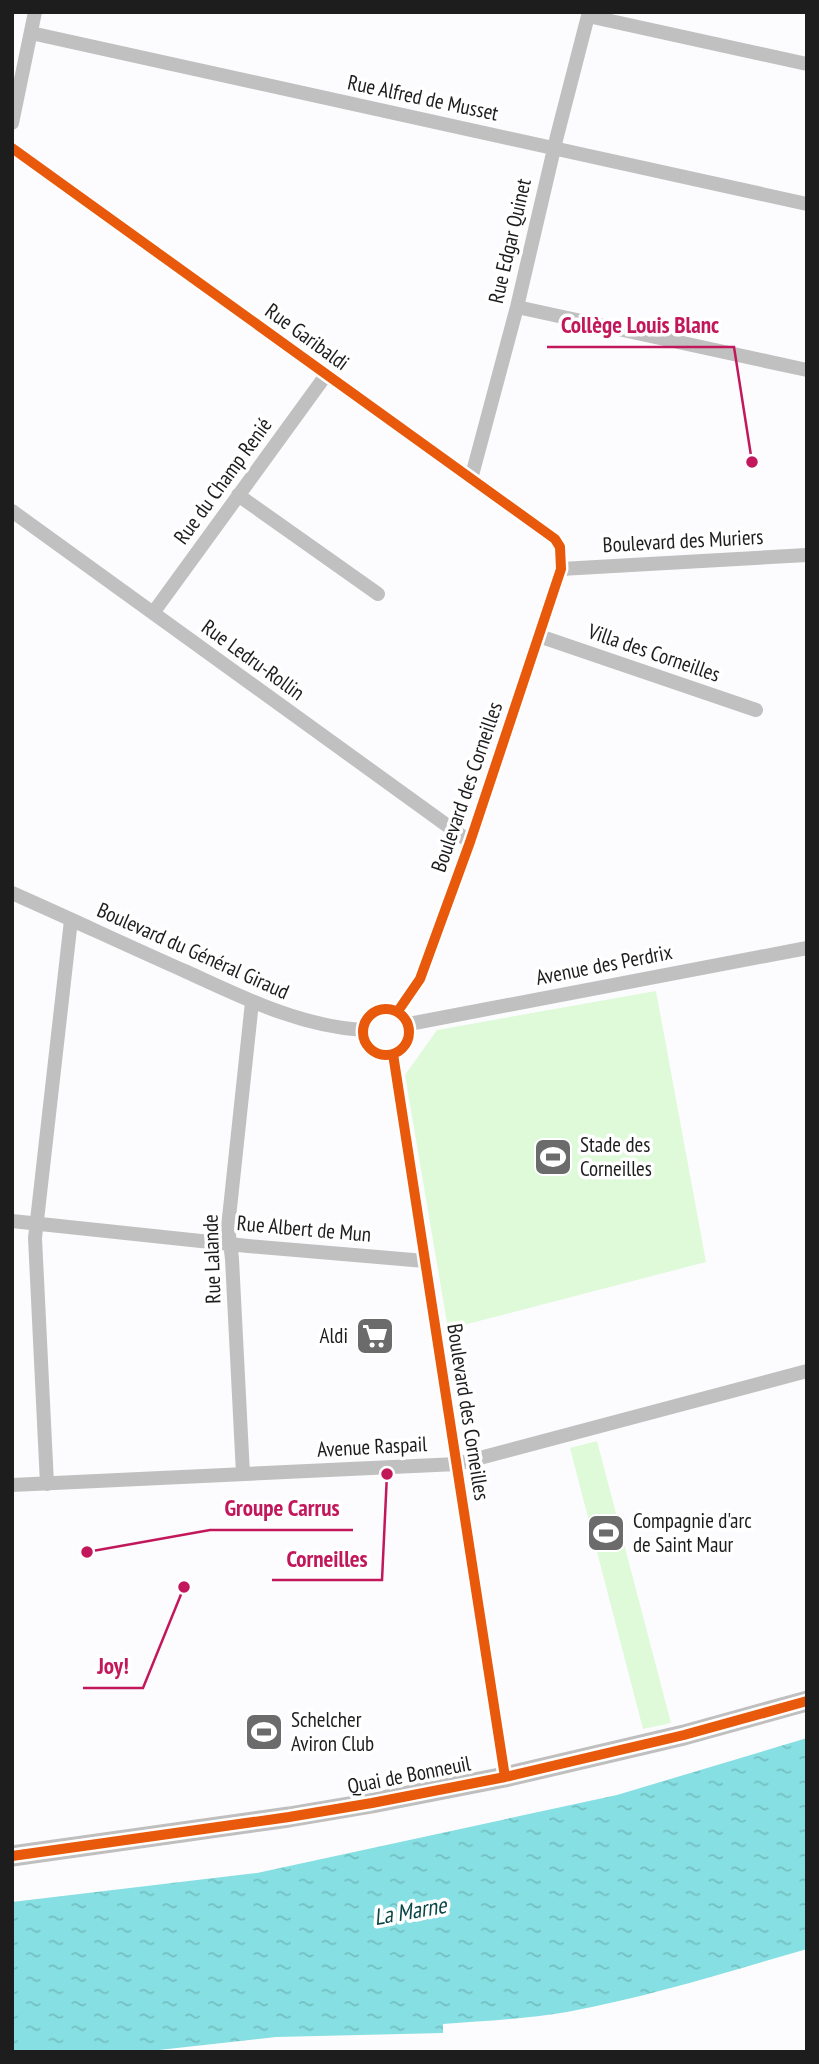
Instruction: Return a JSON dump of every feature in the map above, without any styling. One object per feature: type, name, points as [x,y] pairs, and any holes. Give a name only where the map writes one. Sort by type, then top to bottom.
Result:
[{"type":"street","points":[[12,123],[35,12]]},
{"type":"street","points":[[588,14],[807,64]]},
{"type":"street","name":"Rue Edgar Quinet","points":[[471,479],[517,307],[588,14]]},
{"type":"street","name":"Rue Alfred de Musset","points":[[31,33],[807,204]]},
{"type":"street","name":"Rue Garibaldi","points":[[12,148],[555,539],[560,547],[561,569]]},
{"type":"street","points":[[517,307],[807,370]]},
{"type":"street","name":"Rue du Champ Renié","points":[[153,613],[326,375]]},
{"type":"street","points":[[238,495],[378,594]]},
{"type":"street","name":"Rue Ledru-Rollin","points":[[12,511],[470,842]]},
{"type":"street","name":"Boulevard des Muriers","points":[[561,569],[807,555]]},
{"type":"street","name":"Boulevard des Corneilles","points":[[398,1012],[420,979],[470,842],[561,569]]},
{"type":"street","name":"Villa des Corneilles","points":[[539,636],[757,710]]},
{"type":"street","name":"Boulevard du Général Giraud","points":[[12,893],[252,1002],[299,1020],[363,1030]]},
{"type":"street","points":[[47,1484],[36,1238],[71,920]]},
{"type":"street","name":"Avenue des Perdrix","points":[[409,1024],[807,948]]},
{"type":"street","name":"Rue Lalande","points":[[243,1474],[228,1227],[252,1002]]},
{"type":"street","points":[[383,1008],[398,1012],[409,1024],[410,1032],[405,1046],[393,1054],[385,1055],[371,1050],[363,1037],[365,1022],[375,1011],[383,1008]]},
{"type":"street","name":"Boulevard des Corneilles","points":[[393,1054],[505,1777]]},
{"type":"street","name":"Rue Albert de Mun","points":[[12,1221],[425,1261]]},
{"type":"street","name":"Avenue Raspail","points":[[12,1485],[457,1464],[807,1371]]},
{"type":"street","name":"Quai de Bonneuil","points":[[12,1856],[372,1803],[505,1777],[684,1735],[807,1701]]},
{"type":"green space","name":"Stade des Corneilles","points":[[656,991],[706,1262],[448,1329],[405,1075],[437,1030]]},
{"type":"green space","name":"Compagnie d'arc de Saint Maur","points":[[597,1441],[671,1723],[643,1729],[570,1448]]},
{"type":"water","name":"La Marne","points":[[807,1738],[807,1949],[597,2006],[505,2020],[443,2024],[443,2033],[276,2037],[141,2052],[12,2052],[12,1902],[257,1873],[617,1795]]},
{"type":"cycle path","points":[[12,148],[555,539],[560,547],[561,569],[470,842],[420,979],[398,1011]]},
{"type":"cycle path","points":[[386,1009],[403,1015],[409,1032],[403,1049],[386,1055],[369,1049],[363,1032],[369,1015],[386,1009]]},
{"type":"cycle path","points":[[393,1054],[505,1777]]},
{"type":"cycle path","points":[[12,1856],[372,1803],[505,1777],[684,1735],[807,1701]]},
{"type":"place","name":"Collège Louis Blanc","points":[[752,462]]},
{"type":"place","name":"Stade des Corneilles","points":[[553,1157]]},
{"type":"place","name":"Aldi","points":[[375,1336]]},
{"type":"place","name":"Corneilles","points":[[387,1474]]},
{"type":"place","name":"Compagnie d'arc de Saint Maur","points":[[606,1533]]},
{"type":"place","name":"Groupe Carrus","points":[[87,1552]]},
{"type":"place","name":"Joy!","points":[[184,1587]]},
{"type":"place","name":"Schelcher Aviron Club","points":[[264,1732]]}]
